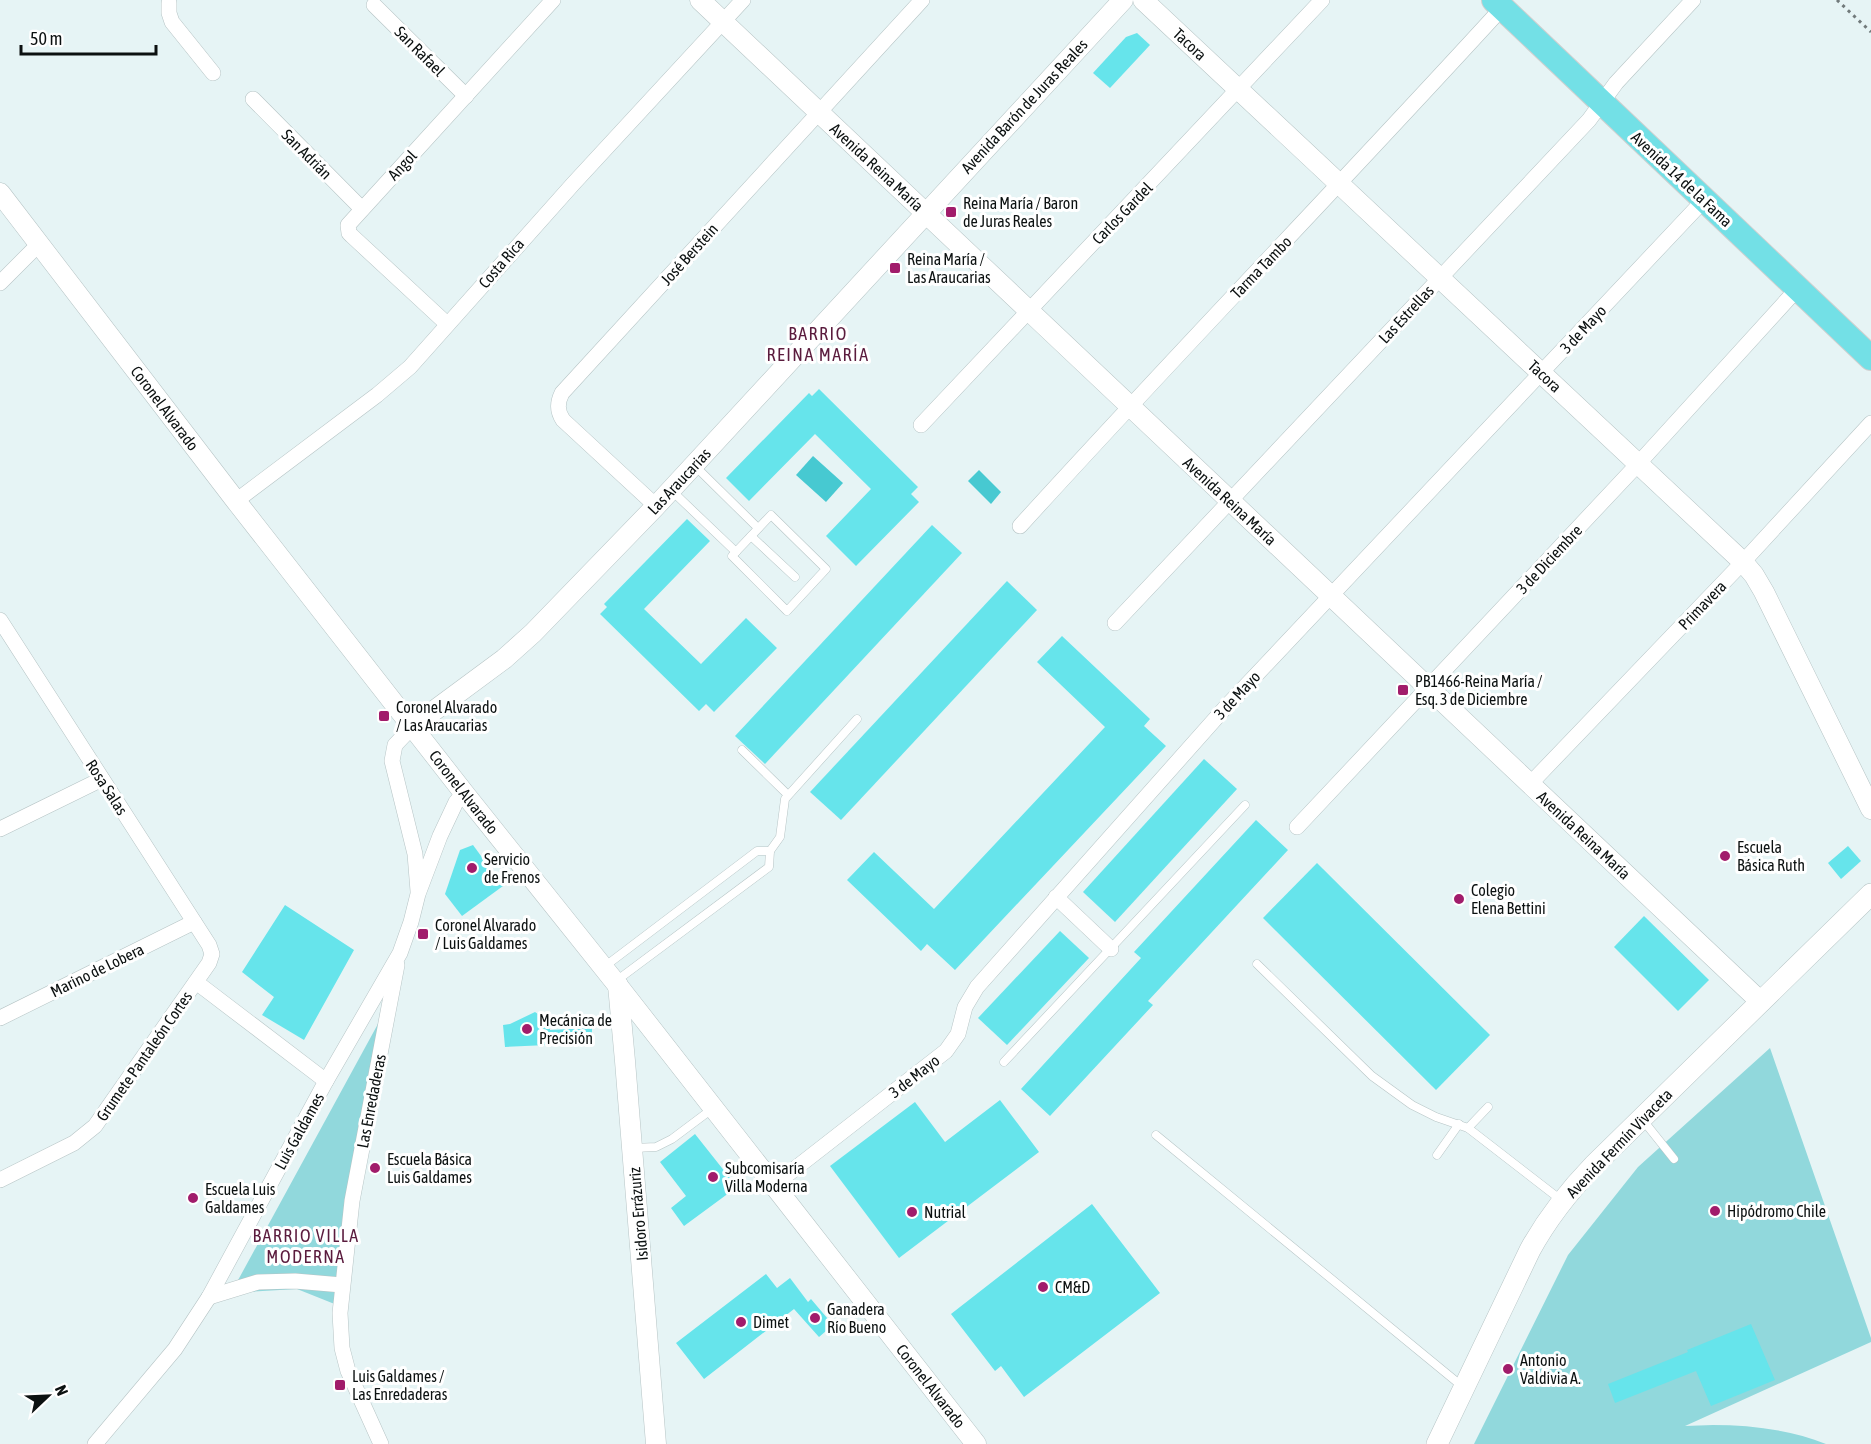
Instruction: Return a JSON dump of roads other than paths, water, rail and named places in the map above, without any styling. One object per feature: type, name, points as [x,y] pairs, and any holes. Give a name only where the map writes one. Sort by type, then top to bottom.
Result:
[{"type":"main road","name":"Avenida 14 de la Fama","points":[[1498,4],[1871,358]]},
{"type":"main road","name":"Avenida Fermín Vivaceta","points":[[1437,1444],[1530,1250],[1562,1201],[1641,1118],[1871,894]]},
{"type":"street","name":"Angol","points":[[447,324],[349,233],[349,222],[553,0]]},
{"type":"street","name":"Avenida Reina María","points":[[700,0],[1761,1002]]},
{"type":"street","name":"Costa Rica","points":[[236,501],[388,387],[410,367],[579,176],[743,0]]},
{"type":"street","name":"José Berstein","points":[[656,506],[563,420],[558,410],[560,398],[922,0]]},
{"type":"street","name":"Avenida Barón de Juras Reales","points":[[925,213],[1123,0]]},
{"type":"street","name":"Tacora","points":[[1143,0],[1743,562],[1764,592],[1871,809]]},
{"type":"street","name":"Carlos Gardel","points":[[921,425],[1322,0]]},
{"type":"street","name":"Las Estrellas","points":[[1114,623],[1589,120],[1616,83],[1693,0]]},
{"type":"street","points":[[169,1],[169,14],[172,22],[213,73]]},
{"type":"street","name":"Tarma Tambo","points":[[1020,526],[1129,405],[1340,184],[1498,4]]},
{"type":"street","name":"San Rafael","points":[[374,5],[466,96]]},
{"type":"street","name":"San Adrián","points":[[253,99],[362,209]]},
{"type":"street","name":"Coronel Alvarado","points":[[0,193],[236,501],[976,1444]]},
{"type":"street","name":"3 de Mayo","points":[[774,1185],[946,1051],[958,1034],[965,1007],[977,987],[1056,897],[1224,709],[1704,200]]},
{"type":"street","name":"Las Araucarias","points":[[412,726],[490,670],[519,646],[656,506],[925,213]]},
{"type":"street","points":[[0,283],[40,243]]},
{"type":"street","name":"3 de Diciembre","points":[[1297,827],[1638,464],[1798,288]]},
{"type":"street","name":"Primavera","points":[[1530,784],[1743,562],[1871,423]]},
{"type":"street","name":"Rosa Salas","points":[[0,620],[194,922],[212,954]]},
{"type":"street","name":"Luis Galdames","points":[[412,726],[394,746],[392,761],[415,854],[418,894]]},
{"type":"street","points":[[0,829],[102,779]]},
{"type":"street","name":"Luis Galdames","points":[[95,1444],[174,1349],[209,1297],[326,1081],[399,953],[411,922],[418,894],[450,813],[464,793]]},
{"type":"street","points":[[1056,897],[1111,949]]},
{"type":"street","name":"Marino de Lobera","points":[[0,1018],[194,922]]},
{"type":"street","name":"Las Enredaderas","points":[[381,1444],[345,1360],[340,1330],[342,1285],[352,1201],[399,953]]},
{"type":"street","name":"Grumete Pantaleón Cortes","points":[[0,1180],[74,1143],[95,1126],[209,963],[212,954]]},
{"type":"street","name":"Isidoro Errázuriz","points":[[612,978],[625,1061],[656,1444]]},
{"type":"street","points":[[196,981],[326,1081]]},
{"type":"street","points":[[625,1061],[627,1053],[635,1043],[648,1038],[661,1040]]},
{"type":"street","points":[[209,1297],[258,1282],[295,1281],[342,1285]]},
{"type":"lane","points":[[694,465],[758,528]]},
{"type":"lane","points":[[671,490],[736,552]]},
{"type":"lane","points":[[771,515],[826,569],[787,610],[732,556],[758,528],[771,515]]},
{"type":"lane","points":[[751,536],[795,577]]},
{"type":"lane","points":[[612,978],[769,867],[770,851],[780,837],[785,799],[857,719]]},
{"type":"lane","points":[[742,750],[788,795]]},
{"type":"lane","points":[[1004,1062],[1245,805]]},
{"type":"lane","points":[[612,978],[758,851],[770,851]]},
{"type":"lane","points":[[1257,964],[1372,1076],[1413,1105],[1436,1117],[1468,1128],[1562,1201]]},
{"type":"lane","points":[[1468,1128],[1488,1107]]},
{"type":"lane","points":[[632,1148],[656,1147],[672,1139],[714,1108]]},
{"type":"lane","points":[[1641,1118],[1674,1159]]},
{"type":"lane","points":[[1437,1155],[1459,1124]]},
{"type":"lane","points":[[1156,1135],[1464,1388]]},
{"type":"place","name":"Reina María / Baron de Juras Reales","points":[[951,212]]},
{"type":"place","name":"Reina María / Las Araucarias","points":[[895,268]]},
{"type":"place","name":"PB1466-Reina María / Esq. 3 de Diciembre","points":[[1403,690]]},
{"type":"place","name":"Coronel Alvarado / Las Araucarias","points":[[384,716]]},
{"type":"place","name":"Escuela Básica Ruth","points":[[1725,856]]},
{"type":"place","name":"Servicio de Frenos","points":[[472,868]]},
{"type":"place","name":"Colegio Elena Bettini","points":[[1459,899]]},
{"type":"place","name":"Coronel Alvarado / Luis Galdames","points":[[423,934]]},
{"type":"place","name":"Mecánica de Precisión","points":[[527,1029]]},
{"type":"place","name":"Escuela Básica Luis Galdames","points":[[375,1168]]},
{"type":"place","name":"Subcomisaría Villa Moderna","points":[[713,1177]]},
{"type":"place","name":"Escuela Luis Galdames","points":[[193,1198]]},
{"type":"place","name":"Hipódromo Chile","points":[[1715,1211]]},
{"type":"place","name":"Nutrial","points":[[912,1212]]},
{"type":"place","name":"CM&D","points":[[1043,1287]]},
{"type":"place","name":"Ganadera Río Bueno","points":[[815,1318]]},
{"type":"place","name":"Dimet","points":[[741,1322]]},
{"type":"place","name":"Antonio Valdivia A.","points":[[1508,1369]]},
{"type":"place","name":"Luis Galdames / Las Enredaderas","points":[[340,1385]]},
{"type":"district","name":"BARRIO REINA MARÍA","points":[[818,343]]},
{"type":"district","name":"BARRIO VILLA MODERNA","points":[[306,1245]]}]
